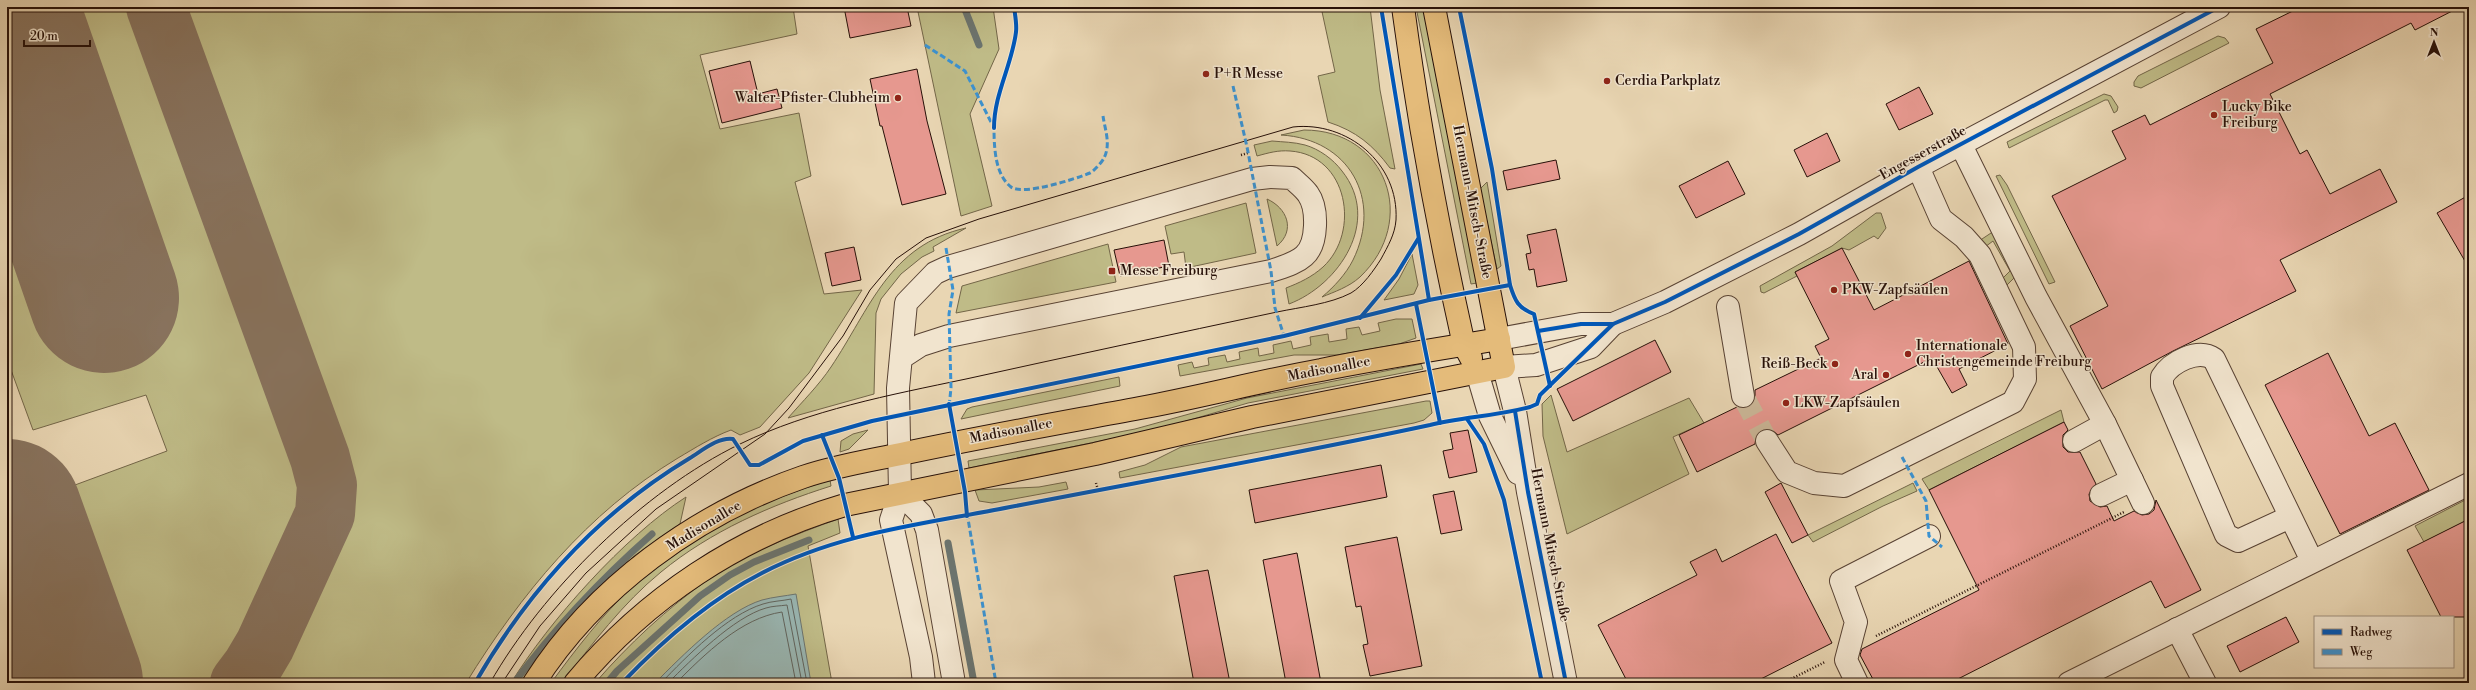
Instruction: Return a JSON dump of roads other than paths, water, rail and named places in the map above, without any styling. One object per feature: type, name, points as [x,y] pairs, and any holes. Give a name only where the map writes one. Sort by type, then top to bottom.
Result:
[{"type":"main road","points":[[575,683],[607,647],[637,620],[697,572],[731,551],[814,515],[845,505],[1095,454],[1252,417],[1478,372],[1464,345],[1443,248],[1416,102],[1402,7]]},
{"type":"main road","name":"Hermann-Mitsch-Straße","points":[[1434,7],[1504,367]]},
{"type":"main road","name":"Madisonallee","points":[[534,683],[583,621],[634,572],[673,542],[725,511],[801,478],[844,464],[1141,408],[1320,370],[1499,339]]},
{"type":"main road","name":"Engesserstraße","points":[[1478,372],[1504,367]]},
{"type":"street","name":"Engesserstraße","points":[[1504,367],[1536,365],[1590,347],[1613,324],[1665,302],[1799,234],[1918,166],[1961,145],[2219,7]]},
{"type":"street","points":[[1961,145],[2036,297],[2105,424],[2132,480],[2134,507]]},
{"type":"street","points":[[1767,441],[1787,472],[1814,484],[1844,486],[2013,402],[2026,379],[2024,347],[1980,255],[1964,237],[1941,219],[1918,166]]},
{"type":"street","points":[[901,358],[921,345],[949,336],[1271,271],[1296,262],[1306,254],[1315,236],[1314,216],[1308,195],[1292,178],[1270,177],[1252,179],[948,267],[935,273],[906,303],[898,388],[900,493],[891,520],[921,658],[924,683]]},
{"type":"street","points":[[1728,307],[1743,396]]},
{"type":"street","name":"Engesserstraße","points":[[1499,339],[1581,324],[1613,324]]},
{"type":"street","points":[[2290,517],[2238,541],[2226,535],[2162,386],[2162,378],[2172,366],[2192,356],[2205,355],[2214,359],[2312,561]]},
{"type":"street","name":"Hermann-Mitsch-Straße","points":[[1504,367],[1515,411],[1528,492],[1566,683]]},
{"type":"street","name":"Hermann-Mitsch-Straße","points":[[1478,372],[1490,416],[1528,492]]},
{"type":"street","points":[[2074,441],[2105,424]]},
{"type":"street","points":[[2101,495],[2132,480]]},
{"type":"street","points":[[2069,683],[2469,484]]},
{"type":"street","points":[[900,493],[921,514],[926,530],[954,683]]},
{"type":"street","points":[[1857,683],[1846,660],[1856,622],[1841,581],[1929,536]]},
{"type":"street","points":[[2177,629],[2205,683]]},
{"type":"water","points":[[796,594],[811,683],[655,683],[705,636],[734,614],[762,600]]},
{"type":"waterway","points":[[964,7],[979,45]]},
{"type":"waterway","points":[[514,683],[579,605],[652,534]]},
{"type":"waterway","points":[[607,683],[617,671],[700,596],[730,575],[754,562],[809,540]]},
{"type":"waterway","points":[[948,543],[974,683]]},
{"type":"tunnel","points":[[1743,396],[1767,441]]},
{"type":"tram line","points":[[490,683],[512,648],[538,613],[598,546],[667,488],[704,464],[740,444],[767,432],[794,422],[851,405],[1083,353],[1315,305],[1343,297],[1355,290],[1368,278],[1381,259],[1393,235],[1396,220],[1395,199],[1389,181],[1379,164],[1366,150],[1350,139],[1332,131],[1313,127],[1293,127],[979,219],[926,238],[896,259],[870,290],[843,336],[789,408],[765,434],[656,509],[586,573],[540,626],[502,683]]},
{"type":"place","name":"P+R Messe","points":[[1206,74]]},
{"type":"place","name":"Cerdia Parkplatz","points":[[1607,81]]},
{"type":"place","name":"Walter-Pfister-Clubheim","points":[[898,98]]},
{"type":"place","name":"Lucky Bike Freiburg","points":[[2214,115]]},
{"type":"place","name":"Messe Freiburg","points":[[1112,271]]},
{"type":"place","name":"PKW-Zapfsäulen","points":[[1834,290]]},
{"type":"place","name":"Internationale Christengemeinde Freiburg","points":[[1908,354]]},
{"type":"place","name":"Reiß-Beck","points":[[1835,364]]},
{"type":"place","name":"Aral","points":[[1886,375]]},
{"type":"place","name":"LKW-Zapfsäulen","points":[[1786,403]]}]
